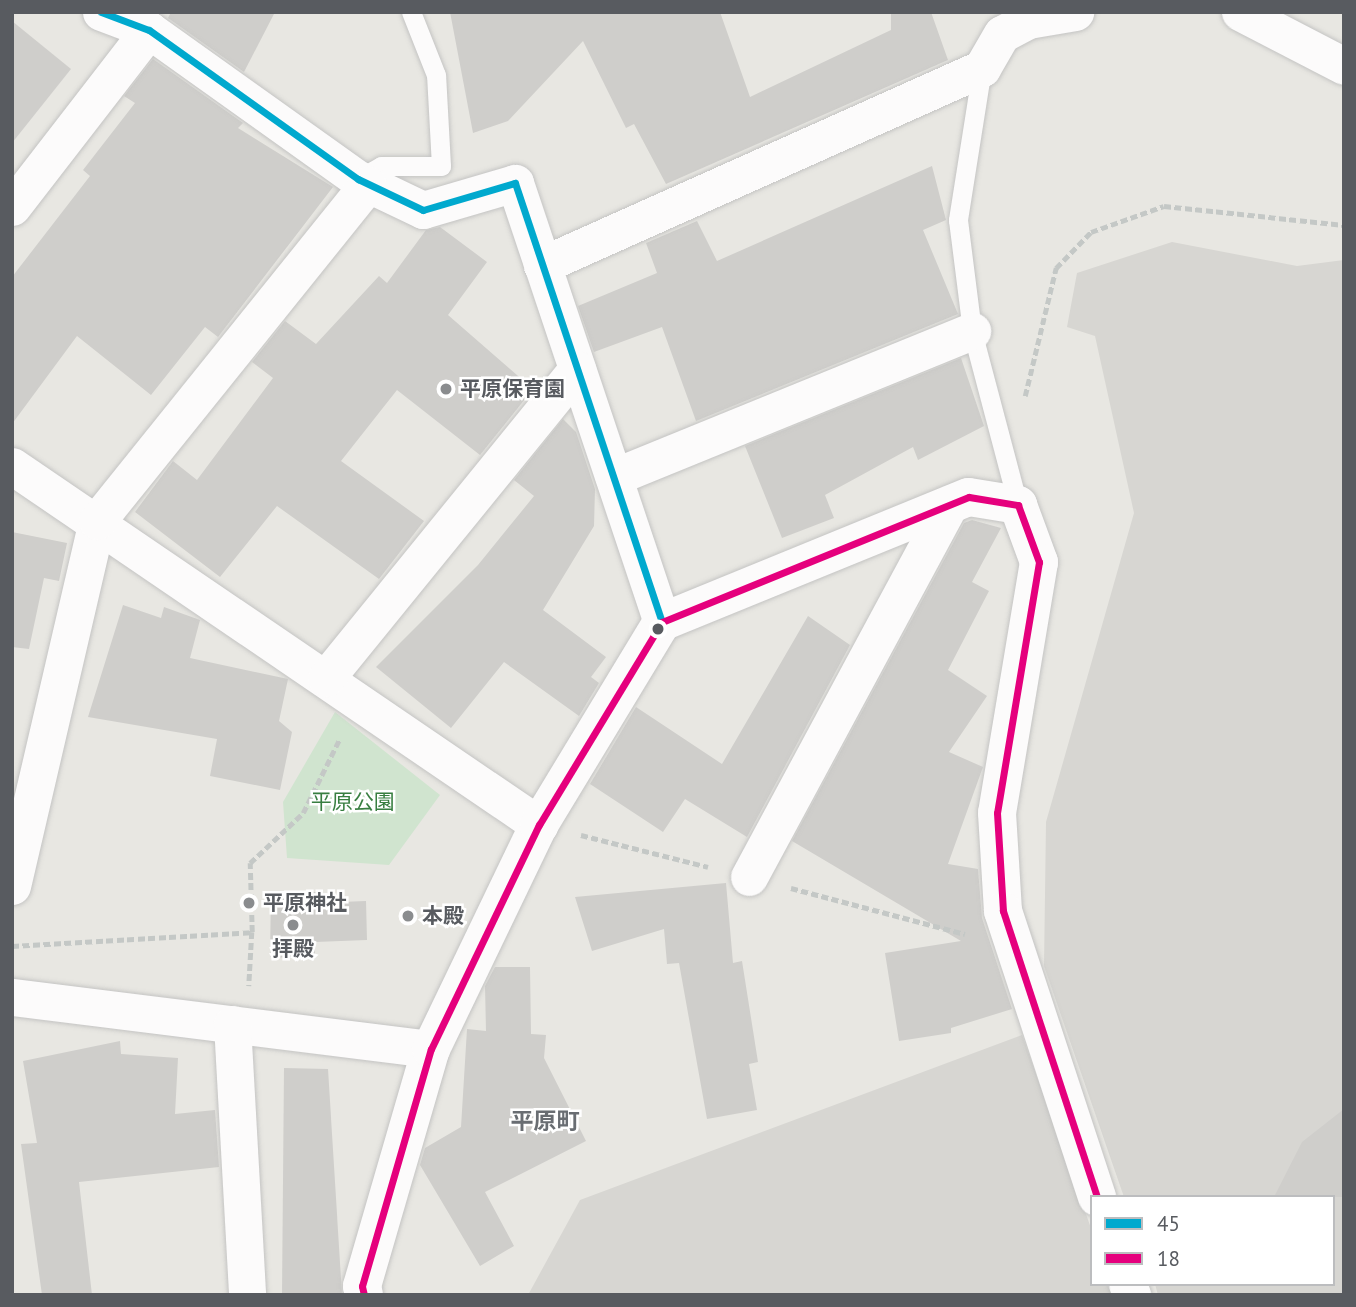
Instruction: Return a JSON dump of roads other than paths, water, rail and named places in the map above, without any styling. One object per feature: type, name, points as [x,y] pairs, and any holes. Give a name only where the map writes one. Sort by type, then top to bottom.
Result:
[{"type":"main road","points":[[365,1295],[362,1286],[431,1049],[539,824],[662,622],[969,497],[1018,505],[1039,562],[997,813],[1003,911],[1096,1195]]},
{"type":"street","points":[[102,12],[149,30],[363,181],[423,210],[515,183],[662,622]]},
{"type":"street","points":[[542,265],[982,68],[1002,34],[1028,20],[1075,12]]},
{"type":"street","points":[[1240,12],[1344,66]]},
{"type":"street","points":[[12,207],[149,30]]},
{"type":"street","points":[[12,886],[97,521],[363,181]]},
{"type":"street","points":[[614,477],[972,331]]},
{"type":"street","points":[[326,678],[577,369]]},
{"type":"street","points":[[12,466],[97,521],[539,824]]},
{"type":"street","points":[[750,877],[950,505]]},
{"type":"street","points":[[12,997],[431,1049]]},
{"type":"street","points":[[232,1024],[247,1295]]},
{"type":"lane","points":[[363,181],[381,166],[441,166],[436,75],[411,12]]},
{"type":"lane","points":[[982,68],[958,220],[972,331],[1018,505]]},
{"type":"place","name":"平原保育園","points":[[446,389]]},
{"type":"place","name":"平原神社","points":[[249,903]]},
{"type":"place","name":"本殿","points":[[408,916]]},
{"type":"place","name":"拝殿","points":[[293,925]]},
{"type":"district","name":"平原町","points":[[545,1121]]},
{"type":"park label","name":"平原公園","points":[[353,802]]}]
